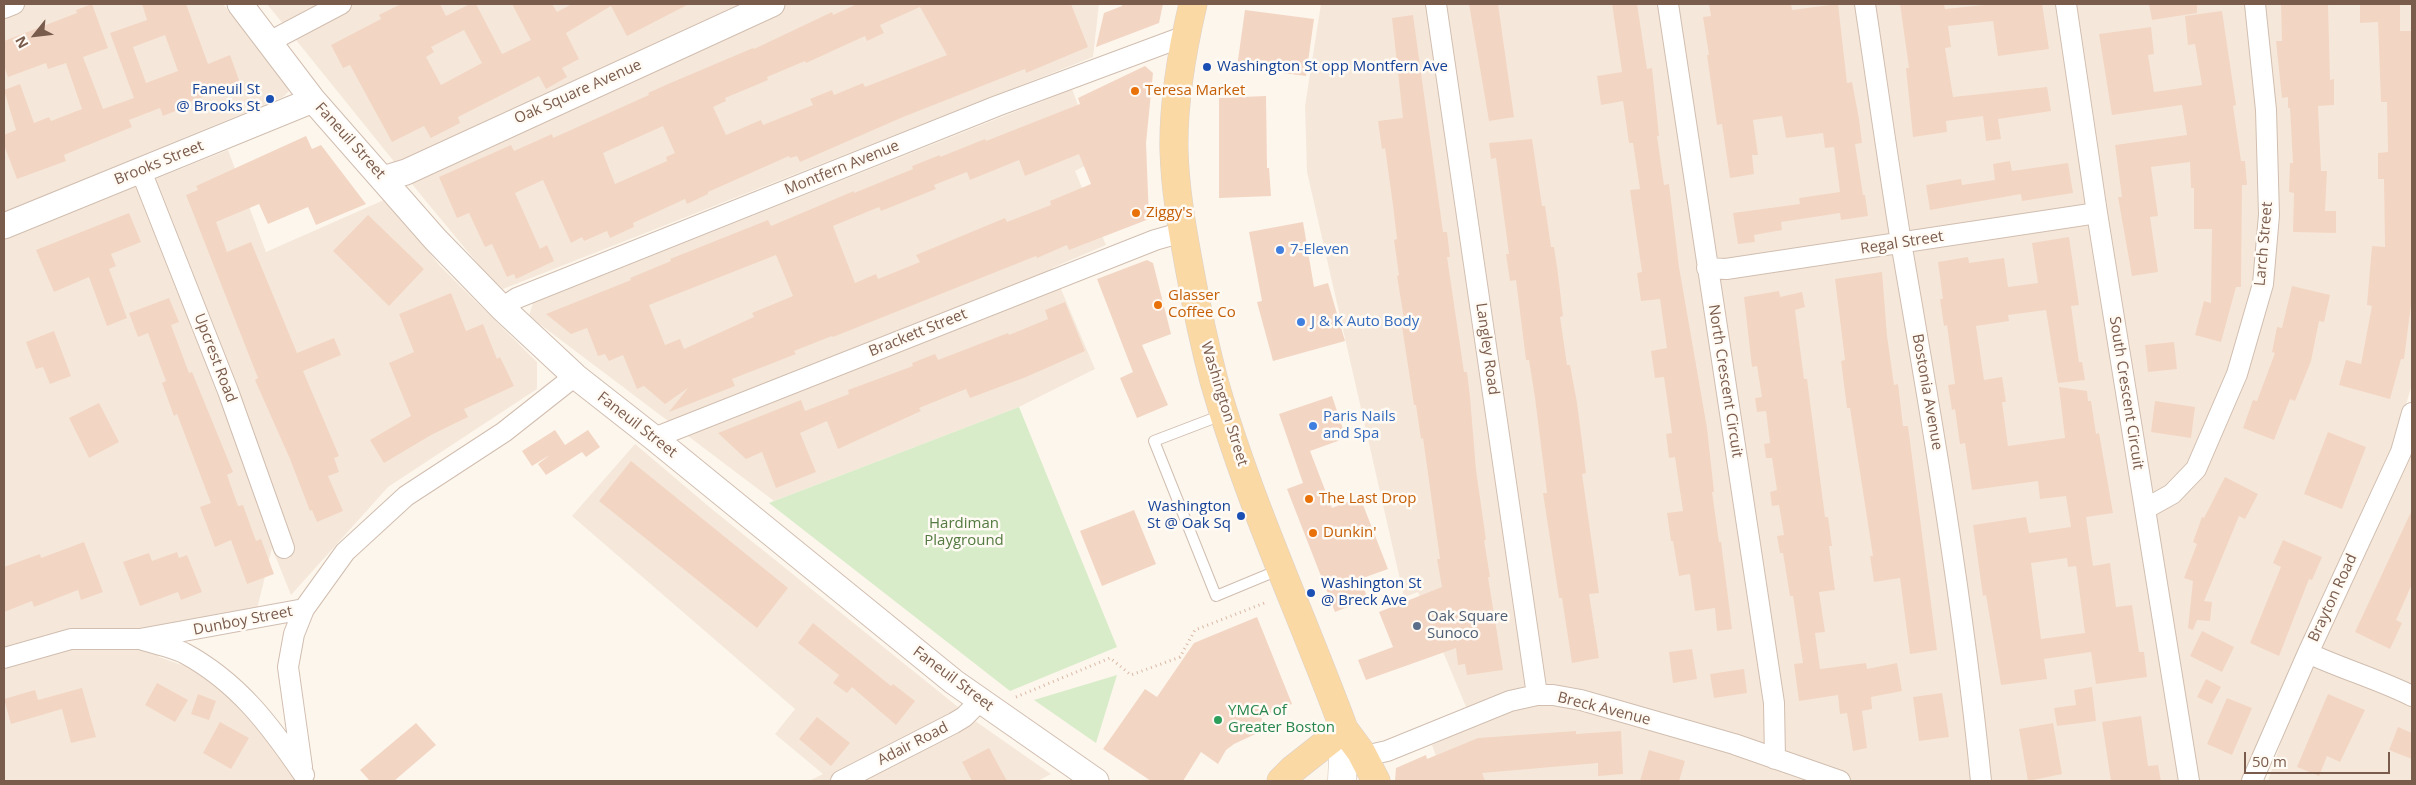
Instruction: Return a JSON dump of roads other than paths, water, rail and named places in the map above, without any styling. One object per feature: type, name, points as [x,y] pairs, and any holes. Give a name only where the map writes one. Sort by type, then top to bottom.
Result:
[{"type":"main road","name":"Washington Street","points":[[1193,4],[1186,36],[1175,117],[1174,150],[1183,232],[1203,336],[1225,415],[1248,482],[1344,729],[1349,766],[1376,781]]},
{"type":"main road","points":[[1281,781],[1344,729]]},
{"type":"street","points":[[4,8],[14,4]]},
{"type":"street","name":"Faneuil Street","points":[[240,4],[313,100],[435,239],[502,308],[574,376],[654,438],[928,662],[980,701],[1096,781]]},
{"type":"street","points":[[269,42],[341,4]]},
{"type":"street","name":"Oak Square Avenue","points":[[383,178],[406,172],[772,4]]},
{"type":"street","name":"Langley Road","points":[[1436,4],[1537,695]]},
{"type":"street","name":"North Crescent Circuit","points":[[1668,4],[1774,703],[1775,759]]},
{"type":"street","name":"Bostonia Avenue","points":[[1865,4],[1901,243],[1933,422],[1969,663],[1981,781]]},
{"type":"street","name":"South Crescent Circuit","points":[[2066,4],[2097,213],[2189,781]]},
{"type":"street","name":"Larch Street","points":[[2145,509],[2172,494],[2196,468],[2237,374],[2263,284],[2268,206],[2266,110],[2255,4]]},
{"type":"street","name":"Montfern Avenue","points":[[502,308],[517,298],[996,106],[1186,36]]},
{"type":"street","name":"Brooks Street","points":[[4,226],[313,100]]},
{"type":"street","name":"Upcrest Road","points":[[140,171],[228,391],[284,548]]},
{"type":"street","name":"Regal Street","points":[[1707,268],[1726,269],[2097,213]]},
{"type":"street","name":"Brackett Street","points":[[654,438],[1137,247],[1183,232]]},
{"type":"street","name":"Dunboy Street","points":[[4,658],[71,640],[140,639],[304,609],[345,552],[406,496],[504,432],[574,376]]},
{"type":"street","name":"Brayton Road","points":[[2252,781],[2308,653],[2401,452],[2412,413]]},
{"type":"street","points":[[304,609],[294,634],[288,667],[305,778]]},
{"type":"street","points":[[140,639],[183,653],[228,682],[270,725],[305,778]]},
{"type":"street","points":[[2308,653],[2339,668],[2391,686],[2412,696]]},
{"type":"street","name":"Breck Avenue","points":[[1349,766],[1510,701],[1537,695],[1553,695],[1582,700],[1734,744],[1840,781]]},
{"type":"street","name":"Adair Road","points":[[841,781],[954,723],[964,717],[980,701]]},
{"type":"lane","points":[[1225,415],[1154,442],[1216,596],[1282,569]]},
{"type":"place","name":"Washington St opp Montfern Ave","points":[[1207,67]]},
{"type":"place","name":"Teresa Market","points":[[1135,91]]},
{"type":"place","name":"Faneuil St @ Brooks St","points":[[270,99]]},
{"type":"place","name":"Ziggy's","points":[[1136,213]]},
{"type":"place","name":"7-Eleven","points":[[1280,250]]},
{"type":"place","name":"Glasser Coffee Co","points":[[1158,305]]},
{"type":"place","name":"J & K Auto Body","points":[[1301,322]]},
{"type":"place","name":"Paris Nails and Spa","points":[[1313,426]]},
{"type":"place","name":"The Last Drop","points":[[1309,499]]},
{"type":"place","name":"Washington St @ Oak Sq","points":[[1241,516]]},
{"type":"place","name":"Dunkin'","points":[[1313,533]]},
{"type":"place","name":"Washington St @ Breck Ave","points":[[1311,593]]},
{"type":"place","name":"Oak Square Sunoco","points":[[1417,626]]},
{"type":"place","name":"YMCA of Greater Boston","points":[[1218,720]]},
{"type":"park label","name":"Hardiman Playground","points":[[964,532]]}]
